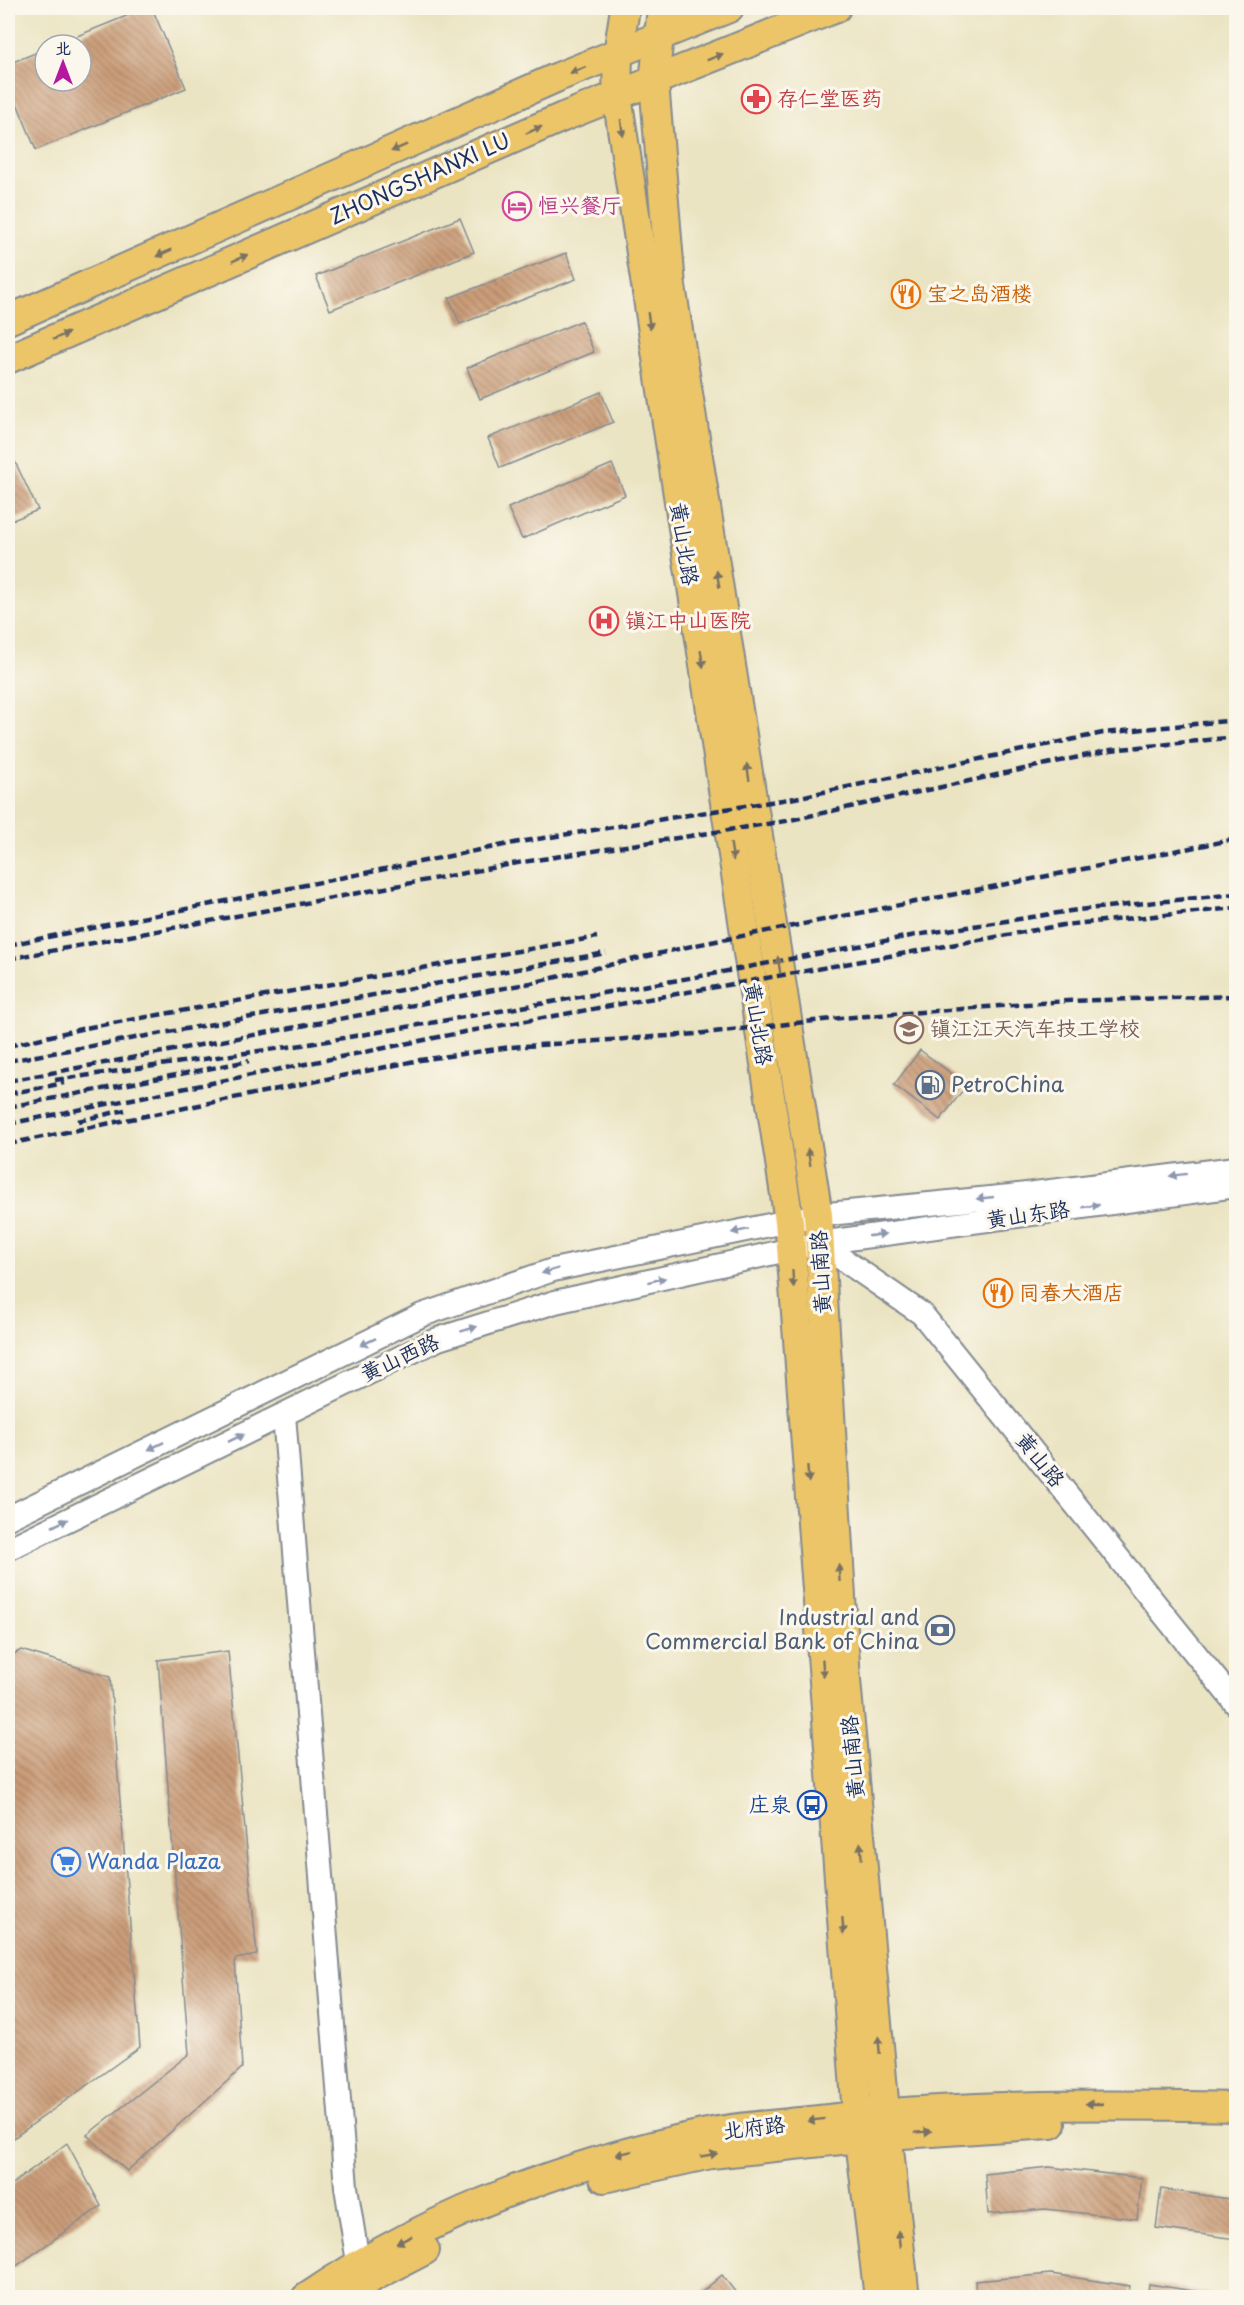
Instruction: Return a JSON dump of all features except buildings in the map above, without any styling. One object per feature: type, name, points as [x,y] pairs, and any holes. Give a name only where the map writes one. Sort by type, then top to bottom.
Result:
[{"type":"main road","name":"黄山北路","points":[[626,8],[618,54],[617,96],[789,1221]]},
{"type":"main road","name":"黄山北路","points":[[662,8],[654,82],[672,286],[818,1215]]},
{"type":"main road","name":"ZHONGSHANXI LU","points":[[8,320],[558,77],[658,39],[729,8]]},
{"type":"main road","name":"ZHONGSHANXI LU","points":[[8,359],[563,117],[836,8]]},
{"type":"main road","name":"黄山南路","points":[[818,1215],[872,2125],[879,2298]]},
{"type":"main road","name":"黄山南路","points":[[789,1221],[872,2125],[905,2298]]},
{"type":"main road","name":"北府路","points":[[306,2298],[493,2215],[596,2179],[711,2154],[872,2125],[1076,2104],[1236,2107]]},
{"type":"main road","name":"北府路","points":[[872,2125],[1236,2124]]},
{"type":"main road","name":"北府路","points":[[344,2298],[366,2270]]},
{"type":"street","name":"黄山东路","points":[[818,1215],[1010,1196],[1236,1168]]},
{"type":"street","name":"黄山东路","points":[[819,1243],[1236,1186]]},
{"type":"street","name":"黄山西路","points":[[8,1518],[422,1315],[552,1270],[818,1215]]},
{"type":"street","name":"黄山西路","points":[[8,1549],[438,1339],[555,1302],[819,1243]]},
{"type":"street","name":"黄山路","points":[[819,1243],[922,1314],[1236,1704]]},
{"type":"street","points":[[284,1414],[346,2187],[366,2270]]},
{"type":"railway","points":[[8,945],[519,842],[795,798],[1103,733],[1236,720]]},
{"type":"railway","points":[[8,959],[523,862],[786,821],[1111,750],[1236,737]]},
{"type":"railway","points":[[8,1081],[531,983],[696,945],[1236,839]]},
{"type":"railway","points":[[55,1080],[309,1044],[701,976],[916,935],[1077,910],[1236,894]]},
{"type":"railway","points":[[8,1124],[464,1032],[1063,925],[1236,908]]},
{"type":"railway","points":[[8,1046],[85,1028],[597,937]]},
{"type":"railway","points":[[8,1061],[606,953]]},
{"type":"railway","points":[[8,1144],[420,1060],[511,1047],[696,1034],[841,1018],[1067,1001],[1236,996]]},
{"type":"railway","points":[[8,1107],[249,1061]]},
{"type":"railway","points":[[8,1094],[64,1083]]},
{"type":"railway","points":[[78,1121],[125,1110]]},
{"type":"place","name":"存仁堂医药","points":[[756,99]]},
{"type":"place","name":"恒兴餐厅","points":[[517,206]]},
{"type":"place","name":"宝之岛酒楼","points":[[906,294]]},
{"type":"place","name":"镇江中山医院","points":[[604,621]]},
{"type":"place","name":"镇江江天汽车技工学校","points":[[909,1029]]},
{"type":"place","name":"PetroChina","points":[[930,1085]]},
{"type":"place","name":"同春大酒店","points":[[998,1293]]},
{"type":"place","name":"Industrial and Commercial Bank of China","points":[[940,1630]]},
{"type":"place","name":"庄泉","points":[[812,1805]]},
{"type":"place","name":"Wanda Plaza","points":[[66,1862]]}]
